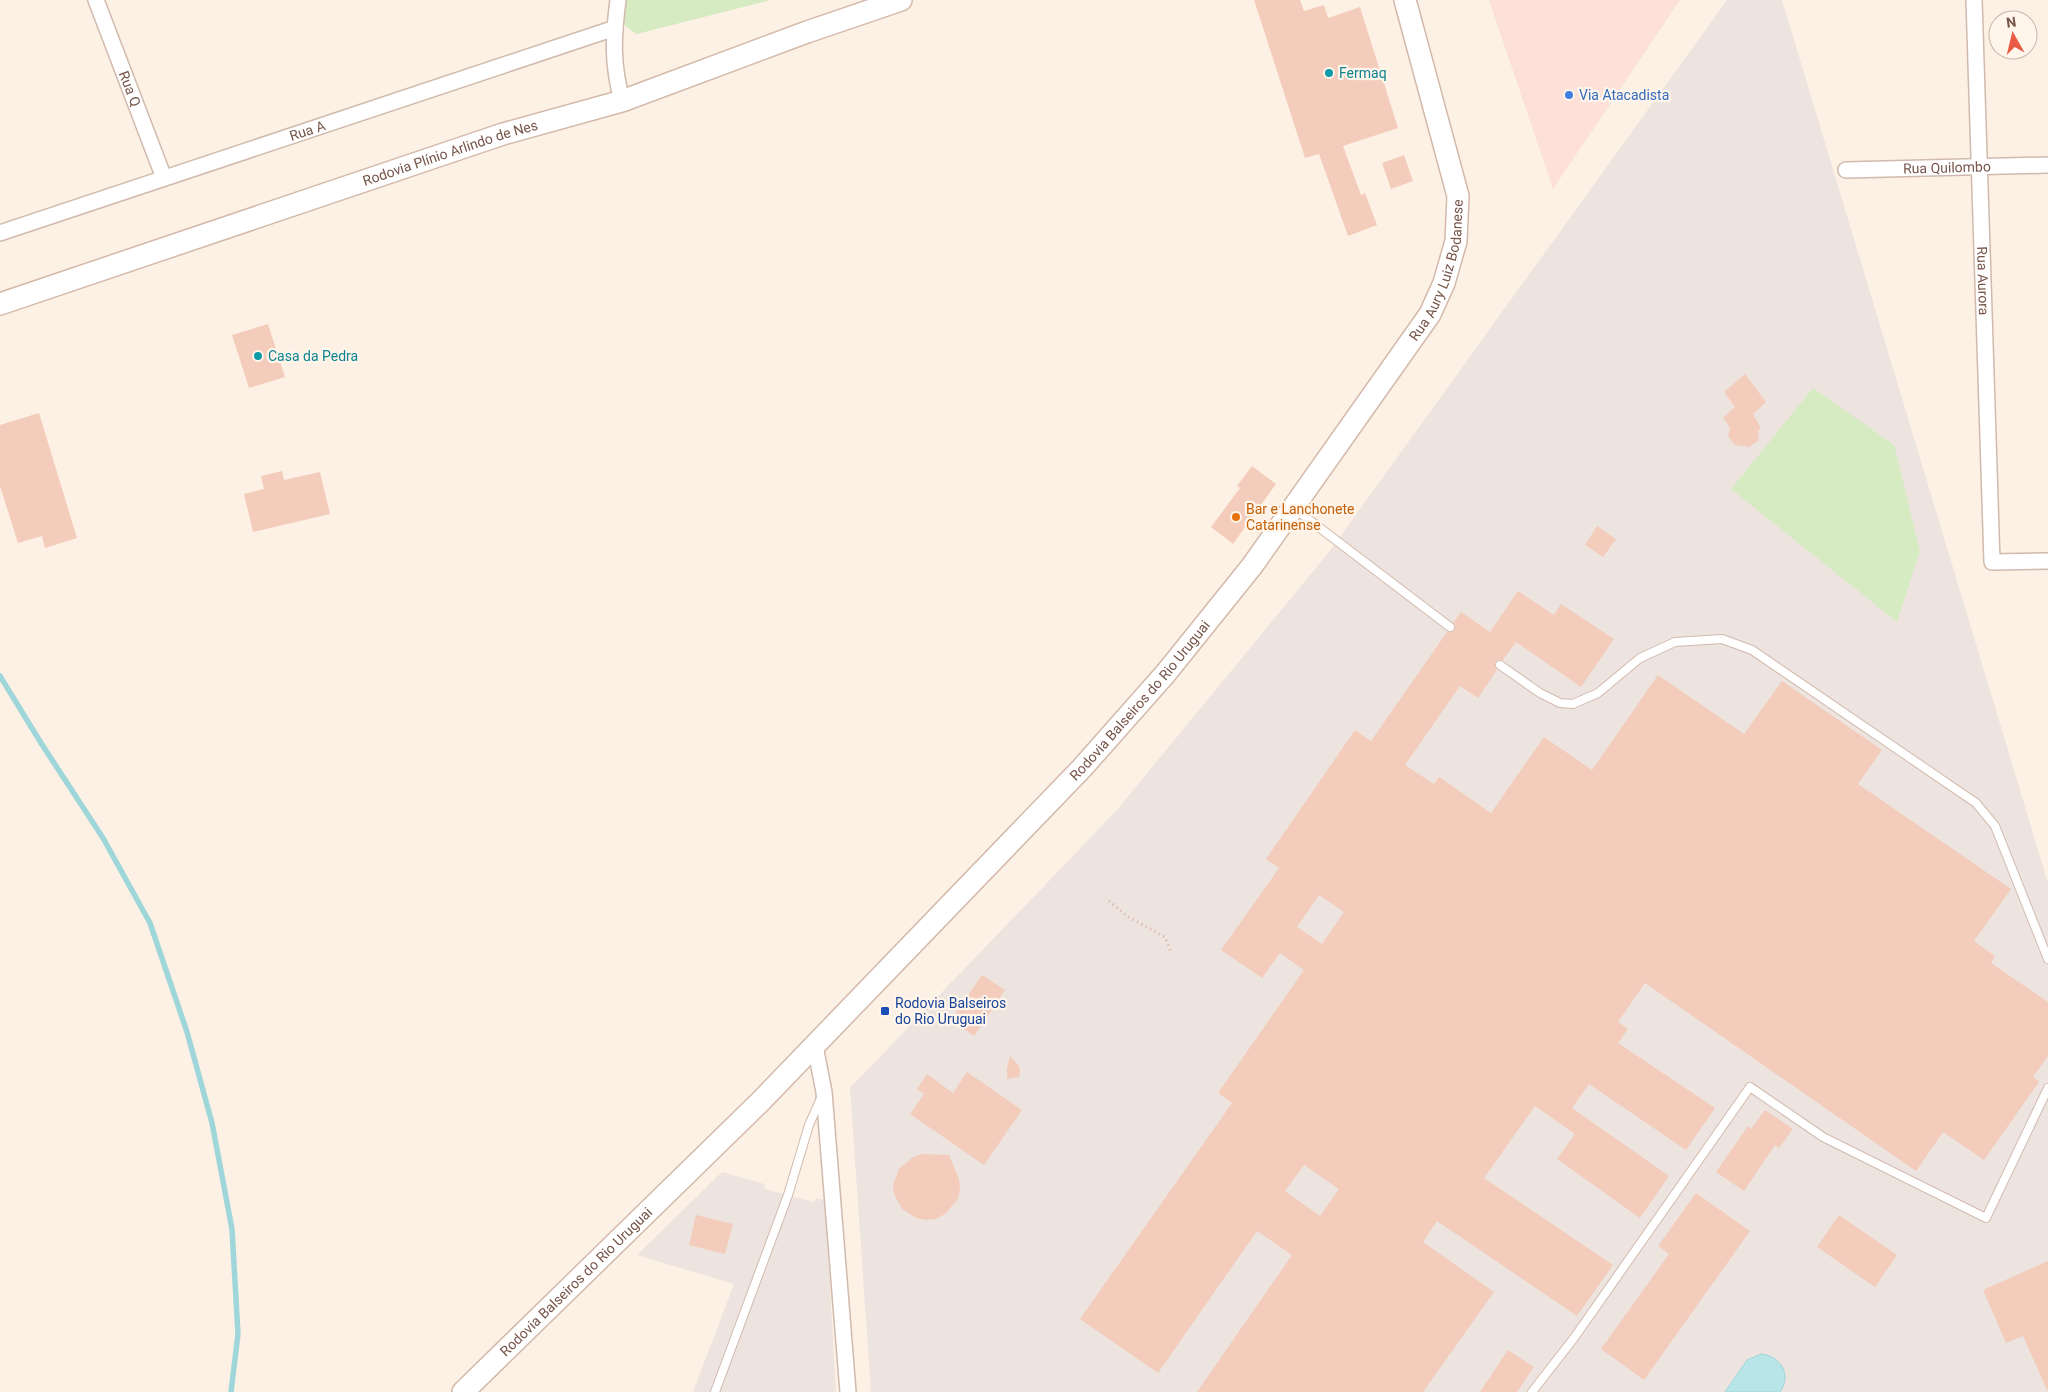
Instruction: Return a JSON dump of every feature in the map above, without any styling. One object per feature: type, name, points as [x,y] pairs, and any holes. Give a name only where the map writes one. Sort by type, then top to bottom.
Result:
[{"type":"main road","name":"Rodovia Plínio Arlindo de Nes","points":[[0,304],[503,134],[622,101],[807,32],[901,0]]},
{"type":"main road","name":"Rua Aury Luiz Bodanese","points":[[1294,508],[1430,314],[1444,283],[1456,241],[1458,196],[1405,0]]},
{"type":"main road","name":"Rodovia Balseiros do Rio Uruguai","points":[[463,1392],[761,1101],[1082,768],[1173,665],[1252,566],[1294,508]]},
{"type":"street","name":"Rua Q","points":[[96,0],[164,178]]},
{"type":"street","points":[[618,0],[615,28],[615,74],[622,101]]},
{"type":"street","name":"Rua Aurora","points":[[1974,0],[1992,562],[2048,561]]},
{"type":"street","name":"Rua A","points":[[0,233],[615,28]]},
{"type":"street","name":"Rua Quilombo","points":[[1846,170],[2048,165]]},
{"type":"street","points":[[814,1046],[824,1092],[848,1392]]},
{"type":"lane","points":[[1294,508],[1450,627]]},
{"type":"lane","points":[[1500,665],[1540,693],[1560,703],[1573,704],[1598,693],[1640,658],[1675,642],[1722,639],[1752,650],[1976,803],[1995,826],[2048,959]]},
{"type":"lane","points":[[1532,1392],[1574,1338],[1750,1087],[1823,1137],[1986,1218],[2048,1088]]},
{"type":"lane","points":[[715,1392],[788,1196],[809,1125],[824,1092]]},
{"type":"path","points":[[1110,901],[1127,916],[1165,937],[1171,952]]},
{"type":"shaded area","name":"Via Atacadista","points":[[1489,0],[1680,0],[1553,189]]},
{"type":"shaded area","points":[[1727,0],[1782,0],[2048,883],[2048,1392],[871,1392],[850,1088],[1116,811],[1329,552]]},
{"type":"shaded area","points":[[722,1172],[764,1184],[765,1189],[813,1202],[816,1198],[825,1200],[836,1392],[693,1392],[734,1284],[637,1255]]},
{"type":"green space","points":[[623,0],[771,0],[637,34],[627,27],[622,20]]},
{"type":"green space","points":[[1813,388],[1894,445],[1920,551],[1897,622],[1731,489]]},
{"type":"water","points":[[1761,1354],[1774,1358],[1779,1362],[1785,1373],[1785,1379],[1780,1392],[1725,1392],[1747,1360]]},
{"type":"building","name":"Fermaq","points":[[1254,0],[1300,0],[1304,11],[1324,5],[1328,18],[1360,7],[1398,128],[1343,146],[1361,195],[1365,193],[1377,225],[1348,236],[1319,154],[1305,158]]},
{"type":"building","points":[[1404,155],[1413,181],[1391,189],[1382,163]]},
{"type":"building","name":"Casa da Pedra","points":[[268,324],[285,377],[249,388],[232,335]]},
{"type":"building","points":[[1745,374],[1766,402],[1753,414],[1761,428],[1758,431],[1759,440],[1749,447],[1735,445],[1728,436],[1730,428],[1723,418],[1735,407],[1724,392]]},
{"type":"building","points":[[39,413],[77,538],[45,548],[42,536],[18,543],[0,486],[0,425]]},
{"type":"building","name":"Bar e Lanchonete Catarinense","points":[[1252,466],[1276,484],[1233,544],[1211,527],[1240,488],[1237,486]]},
{"type":"building","points":[[282,471],[284,480],[320,472],[330,514],[253,532],[244,494],[264,489],[261,476]]},
{"type":"building","points":[[1597,526],[1616,539],[1603,557],[1585,545]]},
{"type":"building","points":[[1518,591],[1554,615],[1561,604],[1614,639],[1581,687],[1516,642],[1503,660],[1495,662],[1497,670],[1478,698],[1460,686],[1405,765],[1434,784],[1439,777],[1491,813],[1544,737],[1592,770],[1658,675],[1744,734],[1782,681],[1882,750],[1858,784],[2011,889],[1974,941],[1995,956],[1991,963],[2048,1002],[2048,1056],[2033,1077],[2039,1082],[1984,1160],[1943,1132],[1916,1171],[1645,983],[1618,1022],[1628,1029],[1618,1043],[1715,1108],[1686,1150],[1589,1084],[1572,1108],[1669,1176],[1640,1218],[1557,1159],[1575,1134],[1535,1106],[1484,1178],[1613,1265],[1577,1316],[1437,1221],[1423,1242],[1494,1292],[1423,1392],[1197,1392],[1292,1255],[1257,1231],[1158,1373],[1080,1319],[1232,1103],[1218,1093],[1304,970],[1280,953],[1262,978],[1221,950],[1279,868],[1266,859],[1355,730],[1371,741],[1447,632],[1455,630],[1453,623],[1461,612],[1490,632]],"holes":[[[1319,895],[1344,912],[1322,944],[1297,927]],[[1304,1165],[1339,1189],[1320,1216],[1285,1191]]]},
{"type":"building","points":[[982,975],[1005,990],[974,1036],[951,1020]]},
{"type":"building","points":[[1010,1056],[1019,1066],[1020,1071],[1019,1077],[1007,1079],[1007,1069]]},
{"type":"building","points":[[967,1072],[1022,1110],[984,1165],[910,1114],[924,1094],[917,1089],[927,1074],[953,1093]]},
{"type":"building","points":[[1765,1110],[1793,1129],[1779,1148],[1775,1145],[1744,1191],[1716,1172],[1748,1126],[1751,1129]]},
{"type":"building","points":[[922,1154],[949,1155],[959,1179],[958,1199],[945,1214],[936,1219],[916,1218],[902,1209],[894,1194],[893,1185],[899,1169],[913,1157]]},
{"type":"building","points":[[1696,1193],[1750,1231],[1644,1380],[1601,1349],[1669,1254],[1658,1246]]},
{"type":"building","points":[[696,1215],[733,1224],[725,1254],[689,1245]]},
{"type":"building","points":[[1839,1215],[1897,1255],[1875,1287],[1817,1247]]},
{"type":"building","points":[[2048,1261],[2048,1392],[2023,1336],[2006,1343],[1983,1290]]},
{"type":"building","points":[[1508,1350],[1534,1367],[1517,1392],[1480,1392]]},
{"type":"waterway","points":[[0,676],[103,838],[150,923],[187,1032],[212,1123],[232,1229],[238,1334],[231,1392]]},
{"type":"place","name":"Fermaq","points":[[1329,73]]},
{"type":"place","name":"Via Atacadista","points":[[1569,95]]},
{"type":"place","name":"Casa da Pedra","points":[[258,356]]},
{"type":"place","name":"Bar e Lanchonete Catarinense","points":[[1236,517]]},
{"type":"place","name":"Rodovia Balseiros do Rio Uruguai","points":[[885,1011]]}]
